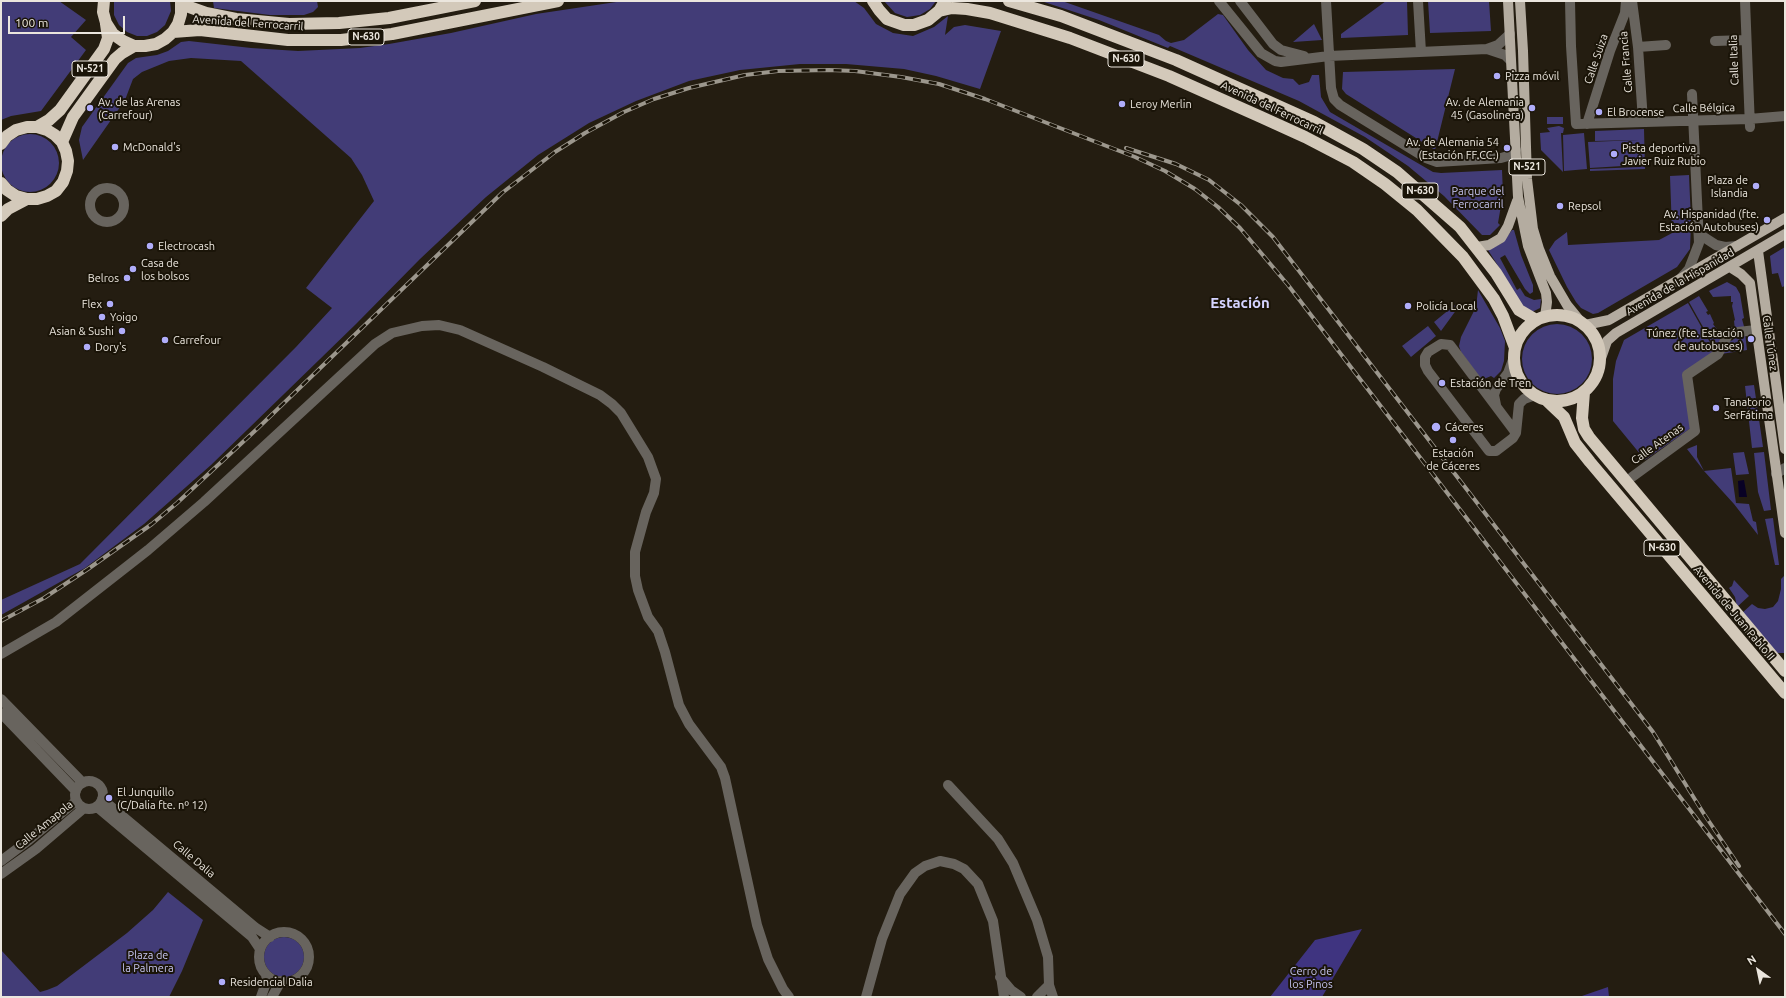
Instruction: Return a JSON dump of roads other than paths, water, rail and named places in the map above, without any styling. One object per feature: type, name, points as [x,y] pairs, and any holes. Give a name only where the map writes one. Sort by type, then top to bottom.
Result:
[{"type":"highway","points":[[104,1],[103,12],[106,23],[113,34],[134,46]]},
{"type":"highway","name":"Avenida del Ferrocarril","points":[[181,2],[206,14],[236,19],[289,24],[339,23],[389,18],[475,1]]},
{"type":"highway","name":"Avenida del Ferrocarril","points":[[172,32],[200,30],[288,40],[341,40],[392,34],[558,1]]},
{"type":"highway","name":"Avenida del Ferrocarril","points":[[1009,1],[1062,16],[1176,60],[1337,134],[1397,172],[1454,222],[1477,247],[1496,273],[1519,310],[1541,319]]},
{"type":"highway","name":"N-630","points":[[134,46],[156,44],[165,39],[178,24],[181,14],[181,2]]},
{"type":"highway","name":"N-630","points":[[874,4],[887,19],[904,25],[922,23],[928,20],[942,6]]},
{"type":"highway","name":"Avenida del Ferrocarril","points":[[942,6],[981,11],[1070,38],[1169,76],[1247,110],[1305,137],[1353,162],[1385,184],[1417,210],[1463,257],[1494,299],[1511,335],[1515,353]]},
{"type":"highway","name":"N-521","points":[[3,139],[16,130],[27,127],[37,127],[49,120],[60,110],[104,49],[108,38],[106,23]]},
{"type":"highway","name":"N-521","points":[[62,142],[73,117],[115,59],[134,46]]},
{"type":"highway","points":[[1,183],[7,190],[16,196],[27,199],[37,199],[47,196],[56,190],[63,182],[67,171],[68,161],[62,142],[47,130],[37,127]]},
{"type":"highway","points":[[1,216],[8,209],[27,199]]},
{"type":"highway","points":[[1515,353],[1524,330],[1541,319],[1564,315],[1583,323]]},
{"type":"highway","name":"N-630","points":[[1583,323],[1596,340],[1600,360],[1593,381],[1584,392]]},
{"type":"highway","name":"N-630","points":[[1515,353],[1518,375],[1527,389],[1540,397]]},
{"type":"highway","points":[[1540,397],[1560,401],[1570,399],[1584,392]]},
{"type":"highway","name":"Avenida de Juan Pablo II","points":[[1584,392],[1582,418],[1584,429],[1589,437],[1780,659],[1785,671]]},
{"type":"highway","name":"Avenida de Juan Pablo II","points":[[1540,397],[1564,417],[1575,443],[1590,462],[1785,693]]},
{"type":"main road","name":"N-521","points":[[1508,1],[1518,197],[1521,220],[1531,256],[1546,293],[1547,302],[1541,319]]},
{"type":"main road","name":"N-521","points":[[1520,1],[1524,51],[1528,179],[1533,229],[1550,276],[1567,305],[1583,323]]},
{"type":"main road","points":[[1477,247],[1489,245],[1501,238],[1508,226],[1518,197]]},
{"type":"main road","name":"Avenida de la Hispanidad","points":[[1583,323],[1609,320],[1785,218]]},
{"type":"main road","name":"Avenida de la Hispanidad","points":[[1600,360],[1607,341],[1616,333],[1730,268],[1785,234]]},
{"type":"main road","name":"Calle Túnez","points":[[1758,251],[1785,449]]},
{"type":"main road","name":"Calle Túnez","points":[[1730,268],[1741,274],[1750,283],[1785,533]]},
{"type":"street","points":[[1219,1],[1261,53],[1275,61],[1281,62],[1307,57],[1487,49],[1498,45],[1510,34]]},
{"type":"street","points":[[1240,1],[1273,44],[1282,50],[1307,57]]},
{"type":"street","points":[[1326,1],[1331,88],[1334,99],[1340,105],[1426,158],[1437,162],[1501,158],[1508,156],[1516,150]]},
{"type":"street","points":[[1418,1],[1420,52]]},
{"type":"street","name":"Calle Bélgica","points":[[1570,1],[1576,124],[1643,121],[1749,123],[1785,116]]},
{"type":"street","name":"Calle Suiza","points":[[1587,124],[1610,51],[1625,13],[1626,1]]},
{"type":"street","name":"Calle Francia","points":[[1632,1],[1638,46],[1643,121]]},
{"type":"street","name":"Calle Italia","points":[[1745,1],[1745,40],[1749,123]]},
{"type":"street","points":[[1715,41],[1745,40]]},
{"type":"street","points":[[1261,53],[1268,51],[1273,44]]},
{"type":"street","points":[[1638,46],[1666,45]]},
{"type":"street","points":[[1487,49],[1505,55],[1511,61]]},
{"type":"street","points":[[1680,279],[1689,269],[1699,243],[1692,94]]},
{"type":"street","points":[[1699,234],[1716,246],[1738,246]]},
{"type":"street","points":[[1752,300],[1764,298]]},
{"type":"street","points":[[1,654],[56,622],[148,550],[204,502],[375,344],[392,333],[422,326],[439,325],[460,330],[474,336],[543,366],[600,395],[621,413],[648,457],[656,479],[654,493],[646,512],[635,552],[635,576],[638,590],[648,617],[661,638],[680,706],[689,724],[721,767],[726,778],[757,925],[768,959],[783,988],[790,997]]},
{"type":"street","name":"Calle Atenas","points":[[1632,477],[1695,431],[1687,375],[1718,354],[1729,334],[1756,330]]},
{"type":"street","points":[[1516,433],[1450,345],[1441,344],[1428,352],[1424,362],[1428,371],[1487,449],[1496,451],[1513,438],[1516,433],[1518,409],[1524,399],[1540,397]]},
{"type":"street","points":[[1515,353],[1505,377],[1498,384],[1494,395],[1499,410],[1508,414],[1518,409]]},
{"type":"street","points":[[1476,379],[1487,385],[1498,384]]},
{"type":"street","points":[[1776,474],[1785,468]]},
{"type":"street","points":[[1,699],[83,782]]},
{"type":"street","points":[[1,713],[78,800],[89,809],[100,803],[103,792],[98,785],[92,781],[83,782],[78,787],[78,800]]},
{"type":"street","points":[[948,785],[998,839],[1013,864],[1037,920],[1048,957],[1049,985],[1053,997]]},
{"type":"street","name":"Calle Amapola","points":[[1,860],[29,840],[78,800]]},
{"type":"street","name":"Calle Amapola","points":[[1,874],[36,849],[78,800]]},
{"type":"street","name":"Calle Dalia","points":[[100,803],[256,928],[270,936]]},
{"type":"street","name":"Calle Dalia","points":[[100,803],[252,937],[260,949]]},
{"type":"street","points":[[866,997],[882,939],[900,894],[916,873],[925,866],[940,861],[964,868],[978,884],[993,921],[1000,978],[1004,997]]},
{"type":"street","points":[[261,997],[268,980],[261,967],[259,959],[260,949],[270,936],[287,932],[296,936],[304,943],[308,952],[308,963],[305,971],[298,977],[289,981],[281,981],[273,980],[266,975]]},
{"type":"street","points":[[1000,978],[1011,990],[1021,997]]},
{"type":"street","points":[[272,997],[281,981]]},
{"type":"street","points":[[1037,997],[1049,985]]},
{"type":"railway","points":[[1,621],[44,598],[152,524],[177,503],[258,428],[502,193],[555,152],[585,133],[624,112],[654,99],[689,88],[745,75],[778,71],[829,70],[855,71],[901,77],[939,84],[985,99],[1135,157],[1165,171],[1195,189],[1218,207],[1240,228],[1288,285],[1785,934]]},
{"type":"railway","points":[[1126,148],[1176,164],[1209,180],[1241,205],[1273,237],[1653,732],[1704,814],[1739,866]]},
{"type":"place","name":"Pizza móvil","points":[[1497,76]]},
{"type":"place","name":"Leroy Merlin","points":[[1122,104]]},
{"type":"place","name":"Av. de las Arenas (Carrefour)","points":[[90,108]]},
{"type":"place","name":"Av. de Alemania 45 (Gasolinera)","points":[[1532,108]]},
{"type":"place","name":"El Brocense","points":[[1599,112]]},
{"type":"place","name":"McDonald's","points":[[115,147]]},
{"type":"place","name":"Av. de Alemania 54 (Estación FF.CC.)","points":[[1507,148]]},
{"type":"place","name":"Pista deportiva Javier Ruiz Rubio","points":[[1614,154]]},
{"type":"place","name":"Plaza de Islandia","points":[[1756,186]]},
{"type":"place","name":"Repsol","points":[[1560,206]]},
{"type":"place","name":"Av. Hispanidad (fte. Estación Autobuses)","points":[[1767,220]]},
{"type":"place","name":"Electrocash","points":[[150,246]]},
{"type":"place","name":"Casa de los bolsos","points":[[133,269]]},
{"type":"place","name":"Belros","points":[[127,278]]},
{"type":"place","name":"Flex","points":[[110,304]]},
{"type":"place","name":"Policía Local","points":[[1408,306]]},
{"type":"place","name":"Yoigo","points":[[102,317]]},
{"type":"place","name":"Asian & Sushi","points":[[122,331]]},
{"type":"place","name":"Túnez (fte. Estación de autobuses)","points":[[1751,339]]},
{"type":"place","name":"Carrefour","points":[[165,340]]},
{"type":"place","name":"Dory's","points":[[87,347]]},
{"type":"place","name":"Estación de Tren","points":[[1442,383]]},
{"type":"place","name":"Tanatorio SerFátima","points":[[1716,408]]},
{"type":"place","name":"Cáceres","points":[[1436,427]]},
{"type":"place","name":"Estación de Cáceres","points":[[1453,440]]},
{"type":"place","name":"El Junquillo (C/Dalia fte. nº 12)","points":[[109,798]]},
{"type":"place","name":"Residencial Dalia","points":[[222,982]]},
{"type":"district","name":"Estación","points":[[1240,303]]},
{"type":"park label","name":"Parque del Ferrocarril","points":[[1478,197]]},
{"type":"park label","name":"Plaza de la Palmera","points":[[148,961]]},
{"type":"park label","name":"Cerro de los Pinos","points":[[1311,977]]}]
